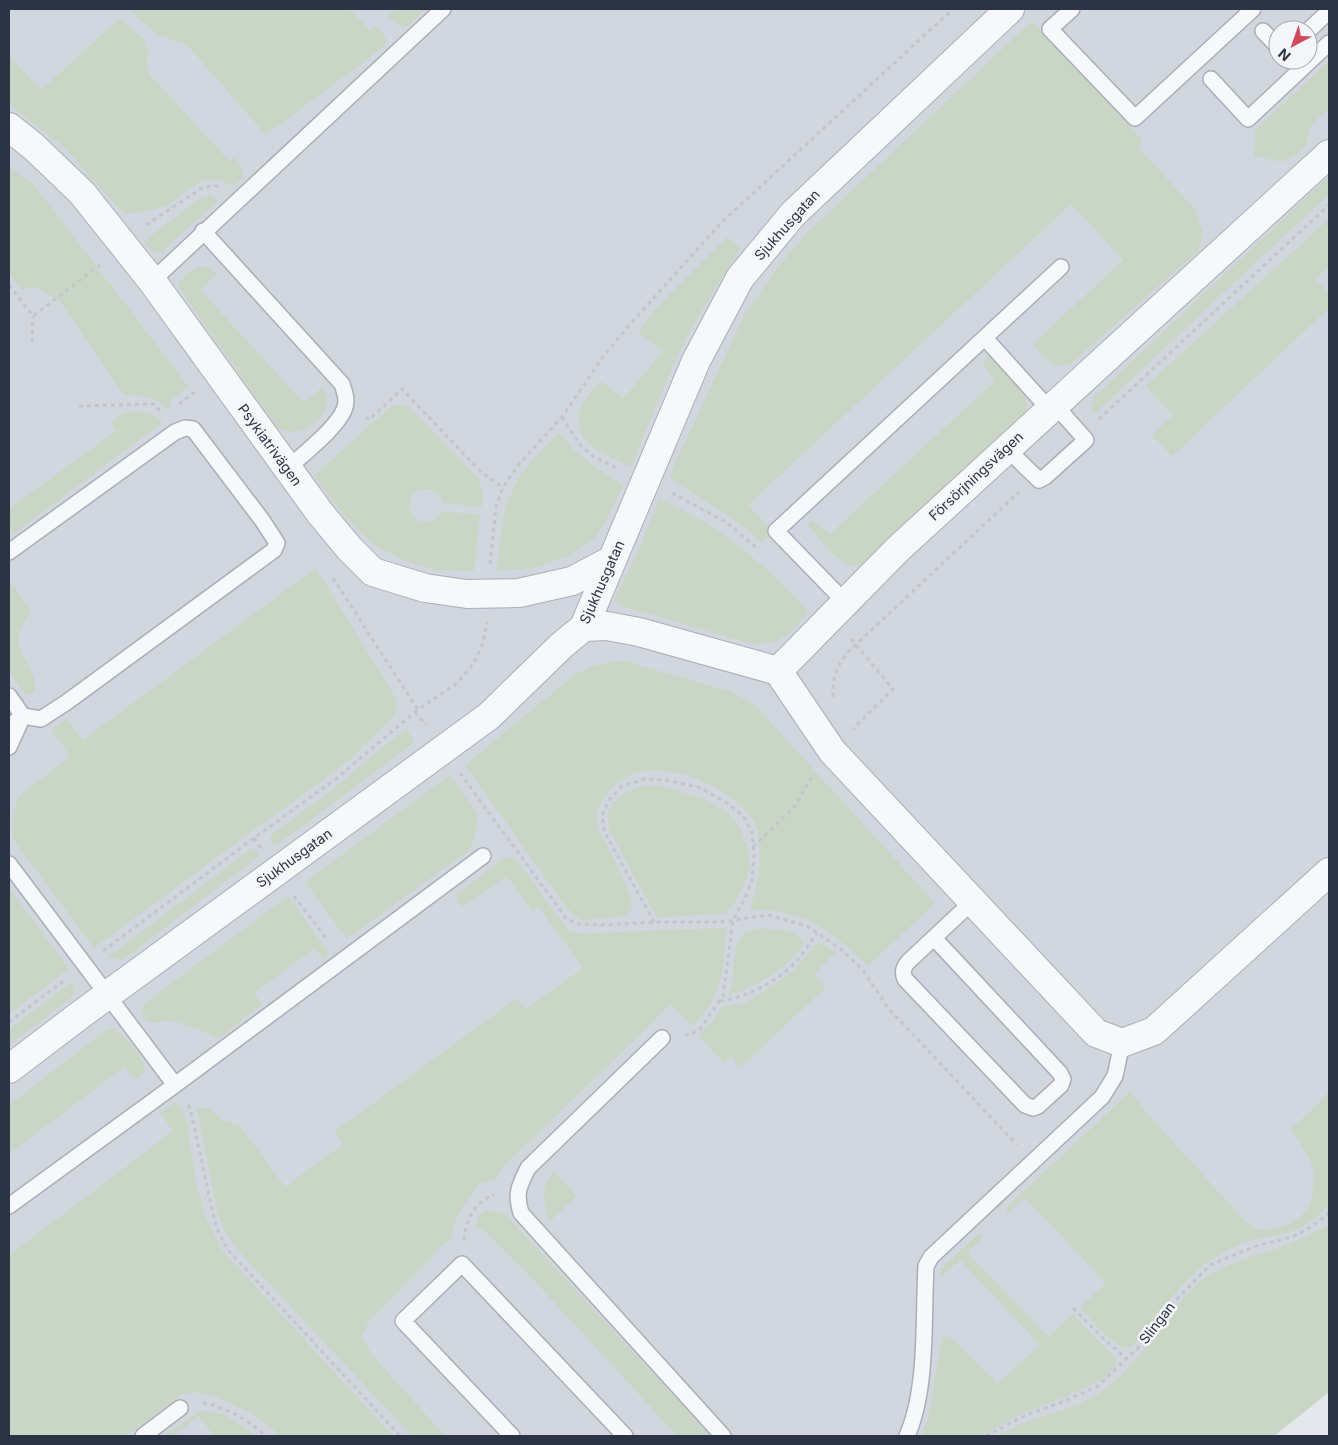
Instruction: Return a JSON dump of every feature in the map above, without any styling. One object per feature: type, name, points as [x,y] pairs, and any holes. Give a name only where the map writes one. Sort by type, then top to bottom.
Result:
[{"type":"street","name":"Sjukhusgatan","points":[[9,1070],[107,995],[489,716],[562,645],[584,627],[696,361],[740,278],[793,214],[1010,9]]},
{"type":"street","name":"Psykiatrivägen","points":[[9,126],[82,193],[113,251],[152,281],[287,469],[349,548],[373,572],[425,588],[467,594],[519,593],[572,581],[612,560]]},
{"type":"street","name":"Försörjningsvägen","points":[[778,671],[898,549],[1329,154]]},
{"type":"street","points":[[584,627],[607,626],[639,632],[778,671],[832,750],[972,902],[1096,1033],[1122,1043],[1154,1031],[1329,872]]},
{"type":"lane","points":[[152,281],[203,231],[442,9]]},
{"type":"lane","points":[[1072,9],[1050,29],[1135,118],[1253,9]]},
{"type":"lane","points":[[1318,21],[1329,11]]},
{"type":"lane","points":[[1263,31],[1268,36]]},
{"type":"lane","points":[[1318,50],[1329,43]]},
{"type":"lane","points":[[1211,79],[1248,119],[1291,70]]},
{"type":"lane","points":[[203,231],[342,384],[346,396],[344,409],[334,424],[287,469]]},
{"type":"lane","points":[[838,610],[776,531],[1061,267]]},
{"type":"lane","points":[[985,338],[1086,440],[1045,477],[1039,480],[1007,448]]},
{"type":"lane","points":[[9,552],[175,432],[185,428],[193,429],[262,520],[277,543],[274,550],[67,702],[41,719],[23,716],[9,726]]},
{"type":"lane","points":[[9,696],[23,716]]},
{"type":"lane","points":[[9,748],[23,716]]},
{"type":"lane","points":[[9,1206],[483,856]]},
{"type":"lane","points":[[9,864],[175,1085]]},
{"type":"lane","points":[[934,938],[1062,1076],[1061,1085],[1038,1106],[1033,1108],[1025,1105],[905,979],[903,974],[905,965],[972,902]]},
{"type":"lane","points":[[662,1038],[528,1168],[520,1184],[516,1199],[521,1213],[723,1436]]},
{"type":"lane","points":[[907,1436],[912,1426],[922,1375],[926,1266],[931,1257],[1102,1097],[1115,1076],[1122,1043]]},
{"type":"lane","points":[[512,1436],[403,1321],[462,1264],[625,1436]]},
{"type":"lane","points":[[142,1436],[180,1408]]},
{"type":"path","points":[[763,554],[726,522],[680,497],[594,457],[580,445],[562,417],[602,358],[722,222],[952,9]]},
{"type":"path","points":[[33,316],[113,251],[202,188],[214,185],[222,188],[237,200]]},
{"type":"path","points":[[9,285],[33,316],[32,342]]},
{"type":"path","points":[[346,396],[369,420],[402,389],[482,473],[503,487]]},
{"type":"path","points":[[79,406],[155,404],[175,432]]},
{"type":"path","points":[[838,610],[856,644],[893,689],[848,733]]},
{"type":"path","points":[[833,703],[832,684],[839,662],[856,644]]},
{"type":"path","points":[[9,1022],[337,778],[418,710]]},
{"type":"path","points":[[459,771],[566,918],[576,924],[720,922],[768,916],[807,926],[817,932],[842,950],[862,970],[888,1008],[1033,1161]]},
{"type":"path","points":[[753,847],[795,806],[815,771]]},
{"type":"path","points":[[654,922],[604,831],[602,815],[610,799],[622,786],[645,779],[666,780],[701,788],[727,803],[742,816],[752,832],[754,856],[752,881],[733,920],[729,945],[728,971],[723,996],[700,1029],[690,1035],[662,1038]]},
{"type":"path","points":[[254,838],[276,872],[342,960]]},
{"type":"path","points":[[719,1001],[736,999],[784,972],[798,960],[817,932]]},
{"type":"path","points":[[175,1085],[190,1108],[217,1229],[228,1250],[400,1436]]},
{"type":"path","points":[[462,1264],[464,1238],[469,1218],[477,1204],[486,1197],[499,1193],[518,1191]]},
{"type":"path","name":"Slingan","points":[[986,1436],[1026,1414],[1062,1402],[1098,1386],[1138,1348],[1170,1305],[1210,1266],[1259,1246],[1292,1237],[1311,1227],[1329,1213]]},
{"type":"path","points":[[1073,1308],[1127,1359]]},
{"type":"path","points":[[180,1408],[192,1402],[206,1403],[230,1412],[258,1429],[265,1436]]},
{"type":"shaded area","points":[[9,9],[1329,9],[1329,1392],[1274,1436],[9,1436]]},
{"type":"green space","points":[[129,9],[350,9],[370,31],[376,26],[383,33],[387,41],[382,48],[266,135],[187,45],[161,36]]},
{"type":"green space","points":[[391,9],[426,9],[409,25],[401,27],[388,16],[393,10]]},
{"type":"green space","points":[[120,18],[144,40],[148,51],[147,64],[150,75],[229,161],[235,157],[242,168],[243,178],[238,182],[230,184],[213,179],[207,180],[191,187],[168,205],[125,215],[64,147],[9,104],[9,56],[41,90]]},
{"type":"green space","points":[[1032,21],[1143,141],[1138,147],[1194,208],[1203,233],[1198,251],[1069,365],[1052,364],[1033,344],[1123,260],[1071,204],[748,505],[773,532],[762,542],[732,518],[672,480],[670,474],[745,314],[778,267],[806,234]]},
{"type":"green space","points":[[1329,61],[1329,108],[1312,124],[1303,149],[1296,155],[1281,162],[1254,156],[1255,130]]},
{"type":"green space","points":[[9,167],[34,185],[188,386],[172,399],[169,410],[152,398],[123,394],[61,302],[36,287],[21,289],[9,273]]},
{"type":"green space","points":[[1329,176],[1329,194],[1093,415],[1091,405],[1094,397]]},
{"type":"green space","points":[[211,195],[218,201],[164,250],[159,253],[151,251],[144,241],[201,198]]},
{"type":"green space","points":[[1329,219],[1329,267],[1315,279],[1329,293],[1329,308],[1172,456],[1152,435],[1173,415],[1146,386]]},
{"type":"green space","points":[[727,237],[740,248],[689,332],[671,370],[631,467],[611,458],[584,437],[579,428],[578,418],[582,406],[600,381],[624,398],[663,351],[638,332],[661,303]]},
{"type":"green space","points":[[197,267],[208,267],[218,274],[200,290],[304,403],[322,387],[327,398],[327,405],[322,415],[313,424],[297,432],[288,432],[277,427],[177,285],[186,274]]},
{"type":"green space","points":[[989,356],[1023,392],[1027,403],[1024,415],[870,558],[855,566],[841,561],[822,543],[808,526],[808,523],[813,520],[830,534],[995,381],[983,364],[986,357]]},
{"type":"green space","points":[[392,405],[408,406],[477,477],[483,492],[482,507],[443,503],[436,493],[429,489],[417,491],[409,503],[413,516],[424,522],[437,518],[442,511],[480,515],[474,571],[435,570],[405,561],[373,544],[344,515],[314,476]]},
{"type":"green space","points":[[137,411],[150,413],[163,422],[16,532],[9,530],[9,509],[116,431],[111,422],[124,413]]},
{"type":"green space","points":[[559,433],[575,451],[623,485],[607,519],[593,540],[568,556],[535,568],[497,570],[503,522],[509,498],[528,465]]},
{"type":"green space","points":[[659,499],[701,520],[740,547],[776,579],[809,613],[783,638],[760,644],[748,643],[619,605],[614,601],[641,544]]},
{"type":"green space","points":[[316,568],[394,695],[397,706],[394,716],[350,759],[318,784],[94,948],[16,843],[12,832],[12,820],[18,797],[70,756],[51,730],[66,719],[83,740]]},
{"type":"green space","points":[[9,580],[31,611],[19,635],[21,649],[35,681],[33,693],[28,695],[24,693],[9,670]]},
{"type":"green space","points":[[624,661],[732,692],[755,705],[935,903],[868,966],[841,942],[815,924],[787,913],[750,910],[757,884],[760,858],[757,829],[750,816],[725,793],[709,784],[692,777],[659,770],[639,772],[619,782],[603,799],[597,814],[600,832],[631,897],[632,908],[626,915],[619,917],[583,920],[576,916],[566,907],[465,765],[573,676],[598,665]]},
{"type":"green space","points":[[406,729],[415,742],[277,845],[272,843],[270,837],[274,833],[331,791]]},
{"type":"green space","points":[[450,775],[476,812],[476,831],[469,850],[347,939],[305,882]]},
{"type":"green space","points":[[642,786],[662,786],[709,801],[728,813],[740,828],[747,845],[750,867],[743,887],[734,904],[726,913],[657,918],[609,830],[608,812],[614,802],[623,794]]},
{"type":"green space","points":[[252,848],[256,849],[259,856],[128,956],[122,960],[108,957]]},
{"type":"green space","points":[[510,857],[518,862],[568,930],[581,934],[727,928],[722,975],[710,1005],[693,1026],[671,1004],[501,1169],[497,1179],[478,1184],[456,1217],[451,1239],[369,1321],[361,1337],[374,1357],[445,1436],[412,1436],[237,1249],[225,1232],[218,1215],[197,1108],[207,1108],[223,1120],[241,1127],[285,1187],[343,1144],[334,1132],[517,998],[526,1009],[583,968],[539,907],[532,911],[507,876],[463,907],[457,900],[457,894],[501,860]]},
{"type":"green space","points":[[9,888],[69,969],[9,1014]]},
{"type":"green space","points":[[288,896],[326,949],[328,955],[324,959],[315,948],[254,993],[262,1004],[219,1038],[180,1023],[167,1021],[150,1023],[143,1018],[142,1011],[145,1003]]},
{"type":"green space","points":[[766,928],[792,932],[802,939],[804,946],[769,977],[749,988],[727,996],[732,985],[737,943],[744,932]]},
{"type":"green space","points":[[818,942],[836,952],[814,974],[826,987],[741,1067],[731,1056],[724,1063],[698,1035],[711,1023],[721,1007],[746,1003],[793,971]]},
{"type":"green space","points":[[73,981],[74,990],[72,997],[9,1045],[9,1029]]},
{"type":"green space","points":[[112,1028],[121,1034],[137,1052],[144,1064],[145,1070],[143,1074],[134,1080],[124,1067],[9,1154],[9,1105],[105,1031]]},
{"type":"green space","points":[[1329,1089],[1329,1204],[1304,1226],[1283,1234],[1244,1243],[1208,1262],[1185,1282],[1137,1342],[1129,1347],[1123,1347],[1112,1341],[1080,1307],[1106,1283],[1025,1198],[1008,1214],[1006,1212],[1007,1207],[1130,1092],[1246,1222],[1254,1228],[1261,1230],[1285,1226],[1304,1213],[1312,1199],[1314,1183],[1313,1171],[1308,1158],[1291,1129],[1325,1097]]},
{"type":"green space","points":[[175,1102],[181,1107],[187,1123],[196,1183],[206,1218],[222,1250],[393,1436],[278,1436],[273,1429],[253,1414],[216,1397],[194,1392],[181,1395],[126,1436],[9,1436],[9,1255],[173,1131],[160,1113]]},
{"type":"green space","points":[[553,1171],[577,1196],[549,1222],[544,1195],[546,1183]]},
{"type":"green space","points":[[486,1210],[505,1214],[711,1436],[676,1436],[528,1274],[483,1230],[475,1226],[479,1215]]},
{"type":"green space","points":[[1329,1225],[1329,1392],[1274,1436],[997,1436],[1023,1423],[1079,1404],[1105,1389],[1130,1366],[1183,1298],[1205,1278],[1229,1265],[1279,1248]]},
{"type":"green space","points":[[980,1234],[984,1236],[967,1253],[1049,1337],[1073,1314],[1116,1359],[1115,1367],[1101,1380],[1063,1398],[1025,1412],[981,1436],[921,1436],[928,1418],[942,1338],[946,1336],[954,1340],[997,1384],[1040,1345],[960,1260],[942,1276],[941,1269]]},
{"type":"green space","points":[[201,1410],[226,1415],[256,1436],[214,1436],[199,1416],[173,1436],[164,1436]]}]
